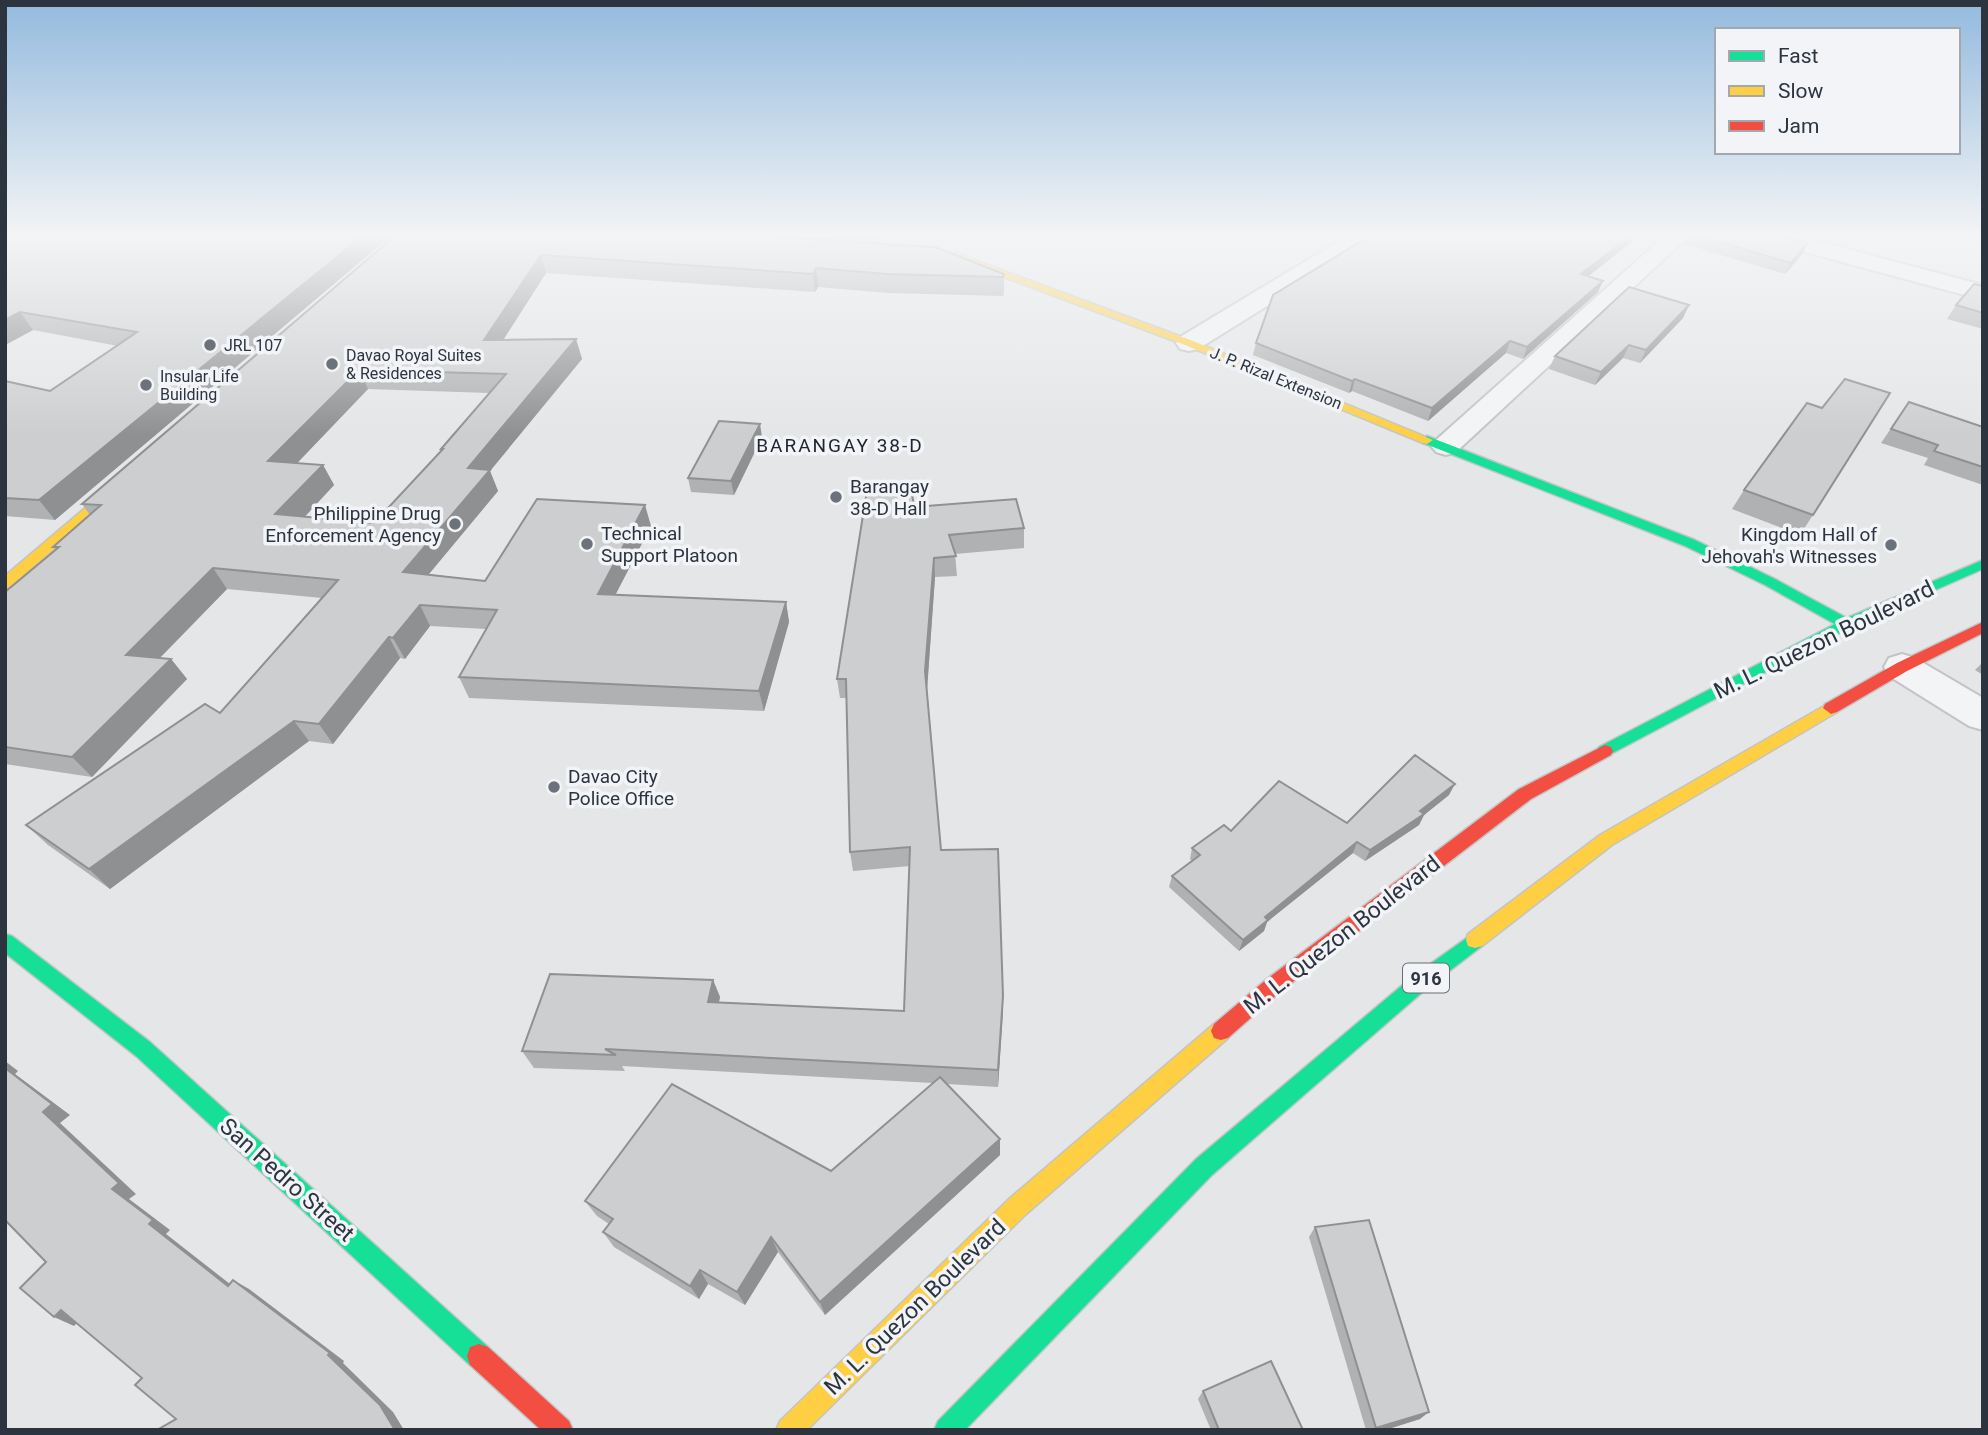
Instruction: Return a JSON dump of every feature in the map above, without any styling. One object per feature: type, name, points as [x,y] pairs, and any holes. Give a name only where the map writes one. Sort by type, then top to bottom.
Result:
[{"type":"main road","name":"J. P. Rizal Extension","points":[[1085,301],[1690,543],[1770,582],[1846,624]]},
{"type":"main road","points":[[5,584],[137,470]]},
{"type":"main road","name":"M. L. Quezon Boulevard","points":[[789,1430],[1017,1207],[1274,985],[1525,794],[1846,624],[1983,564]]},
{"type":"main road","name":"916","points":[[947,1430],[1204,1167],[1419,984],[1606,840],[1902,667],[1983,627]]},
{"type":"main road","name":"San Pedro Street","points":[[5,942],[143,1049],[560,1430]]},
{"type":"street","points":[[1189,343],[1258,301]]},
{"type":"street","points":[[1446,446],[1606,301]]},
{"type":"street","points":[[1902,667],[1983,716]]},
{"type":"building","points":[[5,301],[283,301],[39,500],[5,498],[5,381],[50,391],[137,332],[20,312],[5,320]]},
{"type":"building","points":[[319,301],[510,301],[484,340],[576,339],[468,468],[490,470],[403,572],[485,581],[537,499],[645,505],[598,594],[786,602],[759,691],[459,677],[497,610],[420,605],[393,638],[389,637],[319,724],[294,721],[89,869],[26,825],[205,704],[220,713],[338,580],[213,568],[126,655],[171,659],[72,757],[5,747],[5,592],[59,547],[53,547],[101,505],[82,504]],"holes":[[[359,370],[506,374],[374,523],[275,514],[323,465],[268,461]]]},
{"type":"building","points":[[1271,301],[1580,301],[1527,347],[1510,341],[1432,408],[1355,379],[1352,381],[1256,343]]},
{"type":"building","points":[[1614,301],[1676,301],[1689,305],[1646,350],[1629,345],[1601,372],[1555,356]]},
{"type":"building","points":[[1959,301],[1983,301],[1983,313],[1956,305]]},
{"type":"building","points":[[1845,379],[1890,393],[1813,515],[1744,490],[1807,403],[1822,408]]},
{"type":"building","points":[[1909,402],[1983,427],[1983,467],[1934,451],[1938,445],[1891,429]]},
{"type":"building","points":[[719,421],[760,424],[731,481],[688,478]]},
{"type":"building","points":[[911,487],[914,507],[1016,499],[1024,528],[949,535],[956,556],[934,558],[925,671],[941,850],[998,849],[1003,996],[998,1070],[605,1049],[616,1055],[522,1051],[550,974],[713,980],[708,1002],[904,1011],[910,847],[850,852],[846,679],[837,679],[867,490]]},
{"type":"building","points":[[1415,755],[1455,784],[1420,811],[1424,814],[1370,850],[1357,842],[1265,917],[1268,920],[1243,940],[1172,876],[1200,855],[1192,848],[1224,825],[1231,831],[1279,781],[1347,823]]},
{"type":"building","points":[[5,1068],[52,1104],[43,1112],[119,1183],[112,1189],[153,1220],[149,1224],[228,1286],[233,1280],[330,1353],[328,1355],[380,1405],[395,1430],[157,1430],[176,1419],[135,1385],[142,1378],[61,1310],[54,1317],[20,1288],[46,1262],[5,1220]]},
{"type":"building","points":[[940,1077],[1000,1139],[820,1302],[771,1237],[737,1292],[700,1270],[690,1286],[603,1232],[613,1219],[585,1201],[672,1084],[831,1171]]},
{"type":"building","points":[[1369,1220],[1429,1412],[1376,1428],[1315,1227]]},
{"type":"building","points":[[1271,1361],[1303,1430],[1219,1430],[1203,1391]]},
{"type":"traffic: fast","points":[[1427,440],[1690,543],[1770,582],[1846,624]]},
{"type":"traffic: fast","points":[[1605,751],[1846,624],[1983,564]]},
{"type":"traffic: fast","points":[[947,1430],[1204,1167],[1419,983],[1475,940]]},
{"type":"traffic: fast","points":[[5,942],[143,1049],[479,1356]]},
{"type":"traffic: slow","points":[[1076,301],[1189,343],[1427,440]]},
{"type":"traffic: slow","points":[[5,584],[128,478]]},
{"type":"traffic: slow","points":[[1475,940],[1606,840],[1831,708]]},
{"type":"traffic: slow","points":[[789,1430],[1017,1207],[1221,1031]]},
{"type":"traffic: jam","points":[[1831,708],[1902,667],[1983,627]]},
{"type":"traffic: jam","points":[[1221,1031],[1274,985],[1525,794],[1605,751]]},
{"type":"traffic: jam","points":[[479,1356],[560,1430]]},
{"type":"place","name":"JRL 107","points":[[210,345]]},
{"type":"place","name":"Davao Royal Suites & Residences","points":[[332,364]]},
{"type":"place","name":"Insular Life Building","points":[[146,385]]},
{"type":"place","name":"Barangay 38-D Hall","points":[[836,497]]},
{"type":"place","name":"Philippine Drug Enforcement Agency","points":[[455,524]]},
{"type":"place","name":"Technical Support Platoon","points":[[587,544]]},
{"type":"place","name":"Kingdom Hall of Jehovah's Witnesses","points":[[1891,545]]},
{"type":"place","name":"Davao City Police Office","points":[[554,787]]},
{"type":"district","name":"BARANGAY 38-D","points":[[840,445]]}]
